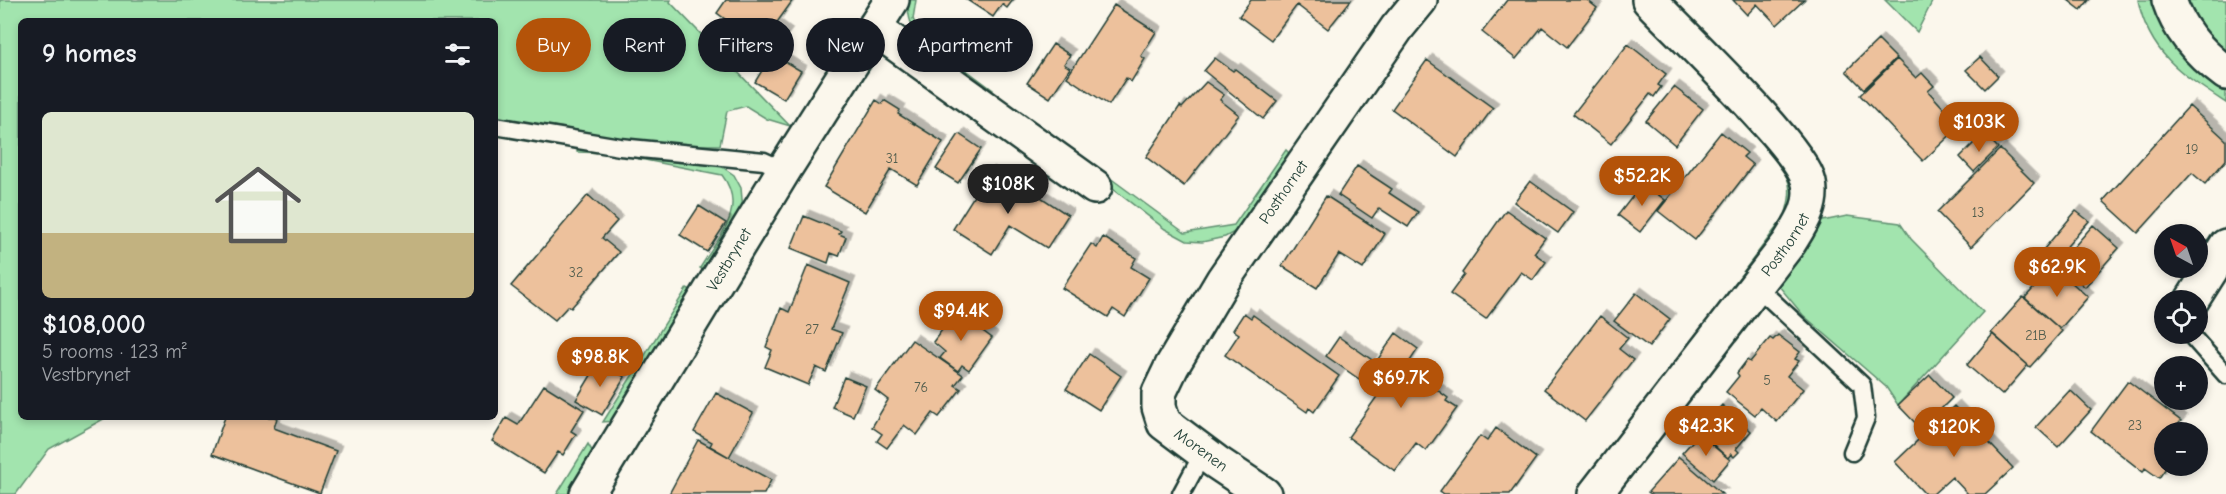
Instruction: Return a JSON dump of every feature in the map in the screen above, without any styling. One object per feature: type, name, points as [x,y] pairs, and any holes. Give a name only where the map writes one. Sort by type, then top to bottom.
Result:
[{"type":"street","name":"Vestbrynet","points":[[880,18],[892,0]]},
{"type":"street","name":"Posthornet","points":[[1159,393],[1172,366],[1223,280],[1397,28],[1420,0]]},
{"type":"street","name":"Posthornet","points":[[1595,494],[1789,243],[1805,216],[1809,201],[1809,183],[1802,166],[1781,139],[1649,0]]},
{"type":"street","points":[[2169,0],[2185,33],[2209,60],[2226,73]]},
{"type":"street","points":[[885,36],[1095,187]]},
{"type":"street","name":"Vestbrynet","points":[[587,494],[846,72]]},
{"type":"street","points":[[2198,290],[2226,246]]},
{"type":"street","name":"Morenen","points":[[1159,393],[1164,423],[1203,453],[1264,494]]},
{"type":"lane","points":[[498,127],[620,147],[764,161],[784,170]]},
{"type":"lane","points":[[1755,285],[1862,385],[1866,418],[1852,452]]},
{"type":"lane","points":[[2198,344],[2226,375]]},
{"type":"lane","points":[[1181,494],[1203,453]]},
{"type":"green space","points":[[0,0],[671,0],[670,2],[685,18],[603,18],[603,72],[686,72],[686,19],[698,31],[698,72],[738,72],[790,126],[767,119],[746,106],[727,111],[720,145],[682,145],[628,140],[526,123],[500,123],[498,122],[498,18],[18,18],[18,420],[102,420],[49,449],[16,494],[0,494]]},
{"type":"green space","points":[[909,0],[916,0],[913,18],[909,16]]},
{"type":"green space","points":[[1885,0],[1933,0],[1917,32]]},
{"type":"green space","points":[[2138,0],[2159,0],[2226,85],[2226,103],[2182,72],[2159,49],[2143,19]]},
{"type":"green space","points":[[2177,0],[2226,0],[2226,64]]},
{"type":"green space","points":[[959,72],[969,72],[993,90],[991,93]]},
{"type":"green space","points":[[1741,114],[1780,157],[1797,187],[1794,212],[1718,313],[1711,315],[1785,216],[1789,200],[1790,188],[1786,176],[1775,159],[1737,117]]},
{"type":"green space","points":[[1049,133],[1185,233],[1234,225],[1286,150],[1290,154],[1242,228],[1225,237],[1202,242],[1187,241],[1165,229],[1046,137]]},
{"type":"green space","points":[[577,146],[718,164],[734,175],[741,188],[743,210],[708,273],[700,268],[728,223],[731,211],[732,200],[729,188],[722,175],[609,153],[577,152]]},
{"type":"green space","points":[[1847,216],[1900,223],[1911,239],[1983,312],[1898,405],[1886,387],[1803,315],[1778,285],[1786,268],[1818,222]]},
{"type":"green space","points":[[687,288],[697,293],[615,421],[603,422]]},
{"type":"green space","points":[[588,444],[595,456],[570,494],[557,494]]},
{"type":"building","points":[[726,0],[793,0],[780,18],[724,18],[717,13]]},
{"type":"building","points":[[967,0],[1013,0],[1007,8],[1002,4],[993,17]]},
{"type":"building","points":[[1251,0],[1351,0],[1328,29],[1297,5],[1271,40],[1239,16]]},
{"type":"building","points":[[1507,0],[1587,0],[1597,8],[1567,47],[1542,27],[1516,59],[1482,32]]},
{"type":"building","points":[[1733,0],[1804,0],[1777,25],[1757,4],[1747,15]]},
{"type":"building","points":[[2068,0],[2089,0],[2081,10]]},
{"type":"building","points":[[1114,5],[1156,32],[1141,56],[1145,59],[1131,82],[1126,78],[1109,105],[1067,77]]},
{"type":"building","points":[[1878,40],[1896,58],[1864,89],[1846,71]]},
{"type":"building","points":[[1053,44],[1070,55],[1064,64],[1070,68],[1050,98],[1027,83]]},
{"type":"building","points":[[1628,44],[1666,74],[1658,85],[1661,87],[1654,97],[1650,94],[1611,144],[1573,114]]},
{"type":"building","points":[[1980,57],[1998,76],[1985,89],[1966,70]]},
{"type":"building","points":[[1215,58],[1233,71],[1235,69],[1277,101],[1263,119],[1204,71]]},
{"type":"building","points":[[1897,59],[1916,78],[1922,73],[1934,86],[1928,91],[1960,126],[1923,161],[1860,95]]},
{"type":"building","points":[[1427,60],[1493,108],[1457,157],[1392,109]]},
{"type":"building","points":[[794,67],[801,71],[784,99],[755,82],[761,72],[794,72]]},
{"type":"building","points":[[1206,82],[1224,95],[1220,100],[1239,115],[1184,186],[1146,157],[1180,106],[1182,108]]},
{"type":"building","points":[[1674,87],[1703,109],[1675,145],[1646,121]]},
{"type":"building","points":[[876,100],[882,104],[884,100],[900,110],[898,114],[943,142],[917,185],[891,169],[865,212],[824,187]]},
{"type":"building","points":[[2189,106],[2226,140],[2226,160],[2205,184],[2192,173],[2138,233],[2103,201]]},
{"type":"building","points":[[1721,132],[1747,153],[1743,157],[1753,165],[1695,240],[1658,211]]},
{"type":"building","points":[[1984,133],[1998,148],[1974,172],[1960,157]]},
{"type":"building","points":[[959,134],[981,149],[958,183],[936,169]]},
{"type":"building","points":[[2000,149],[2034,183],[1971,247],[1937,212]]},
{"type":"building","points":[[1357,166],[1392,189],[1389,193],[1418,212],[1408,227],[1379,208],[1372,218],[1338,195]]},
{"type":"building","points":[[989,172],[1014,189],[1018,182],[1068,215],[1047,248],[1010,225],[992,254],[953,229]]},
{"type":"building","points":[[1530,181],[1573,212],[1558,233],[1514,202]]},
{"type":"building","points":[[1643,183],[1665,200],[1640,232],[1618,215]]},
{"type":"building","points":[[588,195],[617,221],[602,238],[619,252],[571,308],[568,306],[555,320],[511,286]]},
{"type":"building","points":[[1326,196],[1385,234],[1363,269],[1339,254],[1317,288],[1282,266]]},
{"type":"building","points":[[699,206],[726,223],[707,252],[680,235]]},
{"type":"building","points":[[1506,210],[1545,238],[1534,253],[1546,262],[1533,280],[1521,272],[1486,319],[1450,294]]},
{"type":"building","points":[[2076,211],[2089,221],[2055,260],[2043,250]]},
{"type":"building","points":[[804,216],[841,231],[839,234],[846,237],[839,256],[831,253],[828,263],[791,248]]},
{"type":"building","points":[[2093,225],[2119,248],[2085,287],[2059,264]]},
{"type":"building","points":[[1103,237],[1136,258],[1131,267],[1149,278],[1125,317],[1113,309],[1108,317],[1062,288],[1091,244],[1097,248]]},
{"type":"building","points":[[808,265],[850,283],[831,329],[842,333],[826,372],[816,367],[808,385],[765,367],[772,350],[766,347],[781,308],[789,312]]},
{"type":"building","points":[[2053,266],[2088,297],[2060,329],[2025,298]]},
{"type":"building","points":[[1636,293],[1670,319],[1649,347],[1614,321]]},
{"type":"building","points":[[2023,297],[2062,331],[2030,367],[1991,333]]},
{"type":"building","points":[[956,311],[992,338],[969,370],[962,365],[958,371],[940,358],[945,352],[933,342]]},
{"type":"building","points":[[1244,313],[1251,318],[1253,315],[1339,376],[1314,412],[1309,408],[1307,412],[1225,355],[1239,334],[1233,330]]},
{"type":"building","points":[[1600,316],[1628,338],[1619,349],[1633,360],[1585,421],[1544,389]]},
{"type":"building","points":[[1396,333],[1418,349],[1406,367],[1448,398],[1446,401],[1457,408],[1426,451],[1416,443],[1395,471],[1348,437],[1386,384],[1369,372]]},
{"type":"building","points":[[1993,334],[2028,365],[2002,395],[1967,365]]},
{"type":"building","points":[[1778,335],[1800,352],[1795,359],[1799,361],[1787,376],[1803,389],[1777,422],[1761,408],[1755,415],[1726,392],[1739,376],[1737,373],[1747,360],[1750,362],[1770,338],[1773,340]]},
{"type":"building","points":[[1339,337],[1372,360],[1359,379],[1326,356]]},
{"type":"building","points":[[912,340],[963,375],[955,385],[961,389],[939,417],[933,413],[917,435],[904,425],[887,448],[877,441],[882,434],[872,427],[888,400],[875,390]]},
{"type":"building","points":[[1089,354],[1121,376],[1099,410],[1066,389]]},
{"type":"building","points":[[599,362],[625,377],[602,415],[576,400]]},
{"type":"building","points":[[1930,375],[1952,398],[1921,429],[1898,405]]},
{"type":"building","points":[[844,377],[866,386],[853,416],[832,407]]},
{"type":"building","points":[[2128,381],[2154,401],[2154,410],[2166,410],[2181,421],[2154,422],[2154,474],[2145,468],[2143,472],[2091,431]]},
{"type":"building","points":[[544,385],[584,410],[571,431],[576,434],[563,455],[558,452],[544,473],[492,441],[506,418],[518,425]]},
{"type":"building","points":[[2070,390],[2091,410],[2058,447],[2036,427]]},
{"type":"building","points":[[716,393],[753,413],[729,457],[710,446],[712,442],[694,432]]},
{"type":"building","points":[[1722,405],[1751,431],[1736,449],[1739,452],[1734,457],[1731,454],[1728,458],[1698,431]]},
{"type":"building","points":[[1954,406],[2013,468],[1985,494],[1968,494],[1952,477],[1933,494],[1925,494],[1895,462]]},
{"type":"building","points":[[224,420],[276,420],[274,428],[336,451],[320,493],[212,454]]},
{"type":"building","points":[[1496,428],[1536,458],[1510,494],[1444,494],[1440,491],[1480,436],[1487,441]]},
{"type":"building","points":[[1699,434],[1730,460],[1713,480],[1682,453]]},
{"type":"building","points":[[698,440],[771,480],[764,494],[669,494]]},
{"type":"building","points":[[1679,457],[1722,494],[1651,494],[1648,492]]}]
